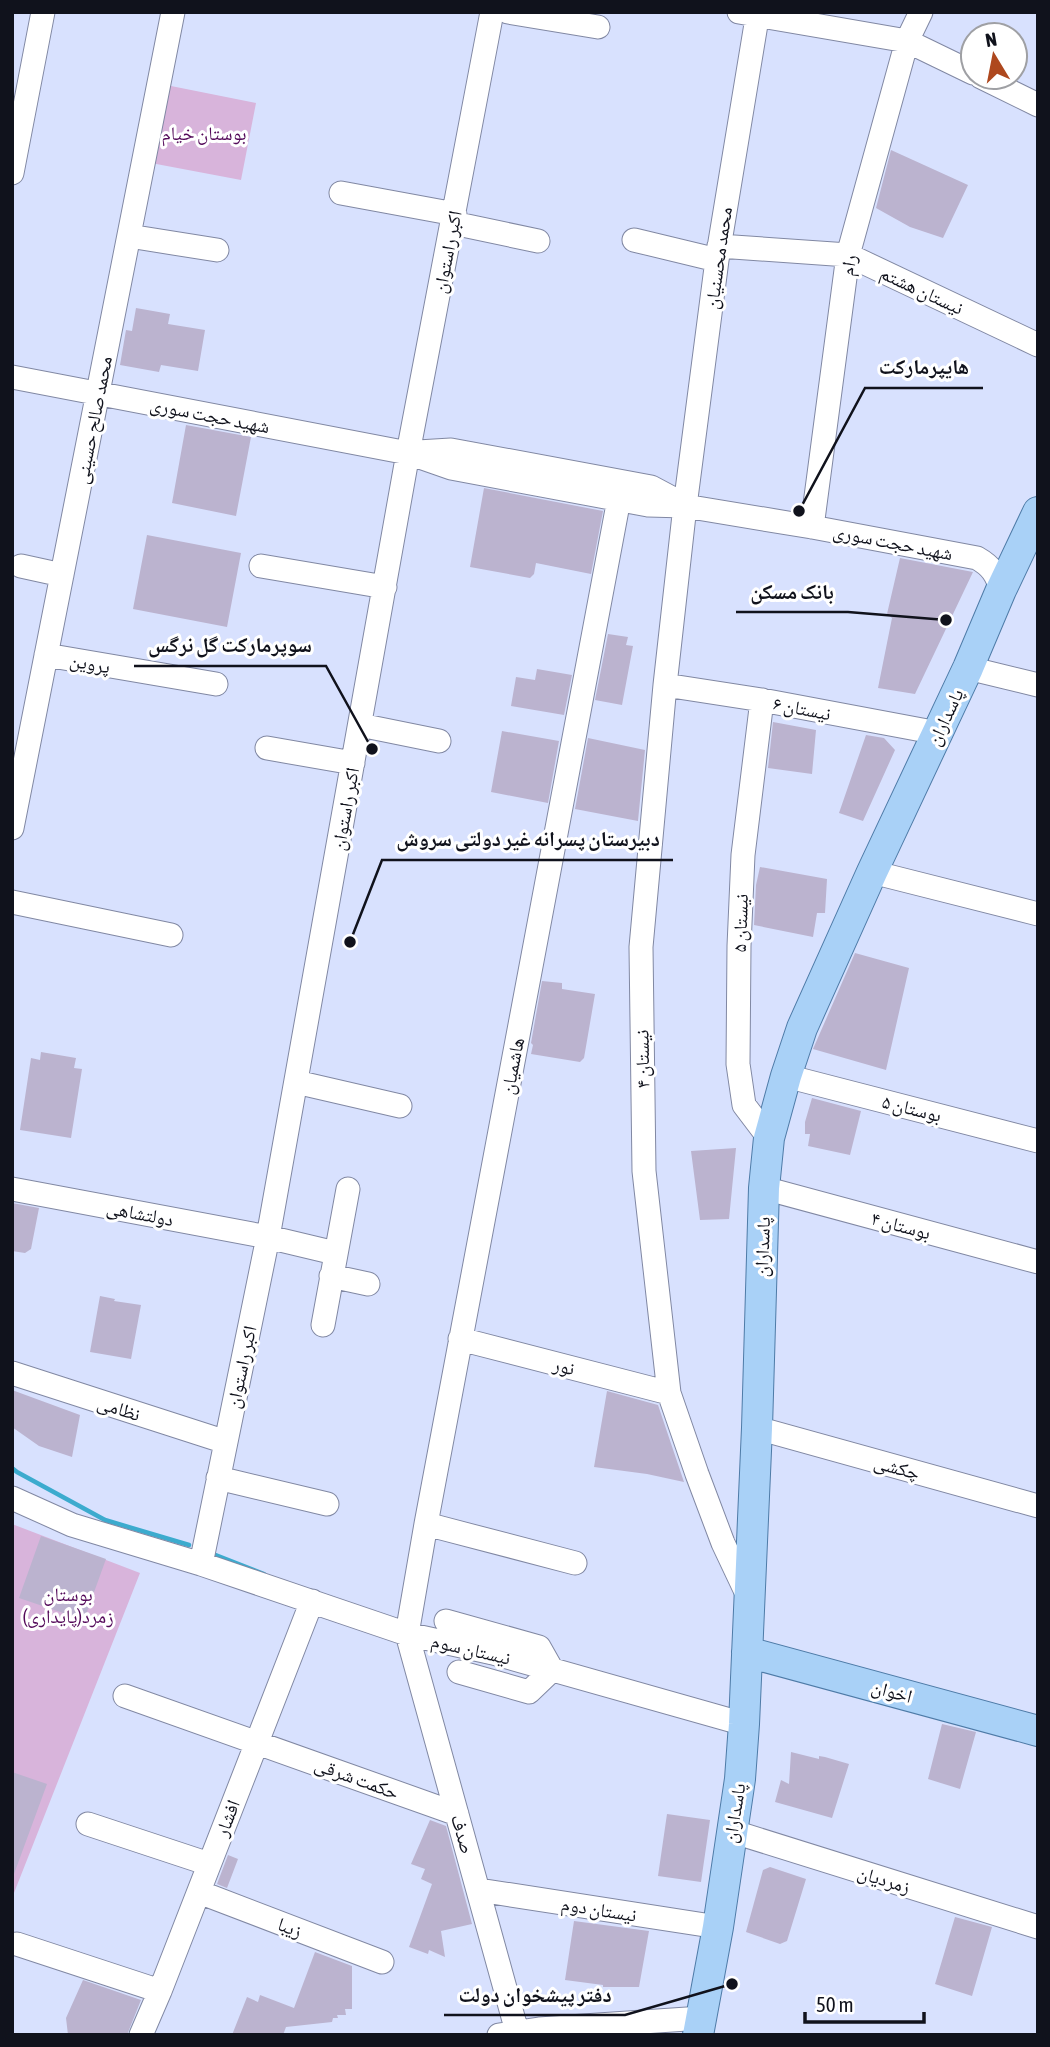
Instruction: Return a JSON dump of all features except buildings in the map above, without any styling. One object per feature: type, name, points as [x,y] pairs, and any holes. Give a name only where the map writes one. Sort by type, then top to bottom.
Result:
[{"type":"main road","name":"پاسداران","points":[[700,2026],[740,1779],[757,1428],[764,1188],[769,1138],[802,1028],[1038,512]]},
{"type":"main road","name":"اخوان","points":[[747,1652],[1038,1731]]},
{"type":"street","points":[[12,173],[43,12]]},
{"type":"street","name":"محمد صالح حسینی","points":[[12,828],[20,747],[46,655],[173,12]]},
{"type":"street","name":"اکبر راستوان","points":[[201,1564],[268,1237],[408,453],[492,12]]},
{"type":"street","points":[[508,12],[598,27]]},
{"type":"street","points":[[907,12],[907,41]]},
{"type":"street","name":"رام","points":[[812,527],[849,256],[907,41],[921,12]]},
{"type":"street","points":[[752,13],[907,41],[959,66]]},
{"type":"street","name":"محمد محسنیان","points":[[685,506],[752,13]]},
{"type":"street","points":[[1010,91],[1038,105]]},
{"type":"street","points":[[341,193],[454,218],[538,241]]},
{"type":"street","points":[[129,236],[217,250]]},
{"type":"street","name":"نیستان هشتم","points":[[634,240],[718,253],[849,256],[1038,345]]},
{"type":"street","name":"شهید حجت سوری","points":[[12,377],[408,453],[451,468],[648,505],[685,506],[977,558],[990,565],[998,577],[1001,590]]},
{"type":"street","name":"شهید حجت سوری","points":[[408,453],[452,450],[637,484],[651,487],[685,506]]},
{"type":"street","name":"هاشمیان","points":[[407,1634],[619,499]]},
{"type":"street","name":"نیستان ۴","points":[[685,506],[665,685],[641,947],[644,1171],[669,1393],[696,1474],[749,1599]]},
{"type":"street","points":[[21,566],[62,575]]},
{"type":"street","points":[[261,566],[385,587]]},
{"type":"street","name":"پروین","points":[[46,655],[216,684]]},
{"type":"street","points":[[968,668],[1038,685]]},
{"type":"street","name":"نیستان ۶","points":[[665,685],[938,733]]},
{"type":"street","name":"نیستان ۵","points":[[762,700],[743,855],[738,1064],[744,1105],[769,1138]]},
{"type":"street","points":[[360,725],[439,741]]},
{"type":"street","points":[[267,748],[354,764]]},
{"type":"street","points":[[872,873],[1038,914]]},
{"type":"street","points":[[12,902],[170,935]]},
{"type":"street","name":"بوستان ۵","points":[[786,1076],[1038,1141]]},
{"type":"street","points":[[296,1082],[400,1106]]},
{"type":"street","name":"بوستان ۴","points":[[764,1188],[1038,1262]]},
{"type":"street","name":"دولتشاهی","points":[[12,1189],[268,1237],[333,1265],[368,1284]]},
{"type":"street","points":[[323,1325],[348,1189]]},
{"type":"street","name":"نور","points":[[460,1339],[669,1393]]},
{"type":"street","name":"نظامی","points":[[12,1373],[226,1442]]},
{"type":"street","name":"چکشی","points":[[757,1428],[1038,1506]]},
{"type":"street","points":[[218,1478],[327,1504]]},
{"type":"street","points":[[12,1498],[72,1525],[201,1564]]},
{"type":"street","points":[[426,1524],[575,1563]]},
{"type":"street","name":"نیستان سوم","points":[[201,1564],[407,1634],[493,1653],[744,1724]]},
{"type":"street","name":"افشار","points":[[141,2035],[312,1601]]},
{"type":"street","points":[[446,1621],[539,1647],[552,1670],[530,1692],[458,1672]]},
{"type":"street","name":"صدف","points":[[407,1634],[479,1890],[511,2034]]},
{"type":"street","name":"حکمت شرقی","points":[[125,1696],[457,1814]]},
{"type":"street","points":[[88,1824],[209,1864]]},
{"type":"street","name":"زمردیان","points":[[731,1831],[1038,1927]]},
{"type":"street","name":"نیستان دوم","points":[[479,1890],[718,1927]]},
{"type":"street","name":"زیبا","points":[[199,1892],[382,1962]]},
{"type":"street","points":[[17,1944],[160,1992]]},
{"type":"street","points":[[511,2034],[539,2029],[700,2026]]},
{"type":"green space","name":"بوستان خیام","points":[[166,85],[256,103],[241,180],[151,163]]},
{"type":"green space","name":"بوستان زمرد(پایداری)","points":[[12,1524],[140,1573],[12,1898]]},
{"type":"waterway","points":[[12,1468],[105,1520],[189,1545]]},
{"type":"waterway","points":[[213,1554],[264,1574]]},
{"type":"place","name":"هایپرمارکت","points":[[799,511]]},
{"type":"place","name":"بانک مسکن","points":[[946,620]]},
{"type":"place","name":"سوپرمارکت گل نرگس","points":[[372,749]]},
{"type":"place","name":"دبیرستان پسرانه غیر دولتی سروش","points":[[350,942]]},
{"type":"place","name":"دفتر پیشخوان دولت","points":[[732,1984]]}]
